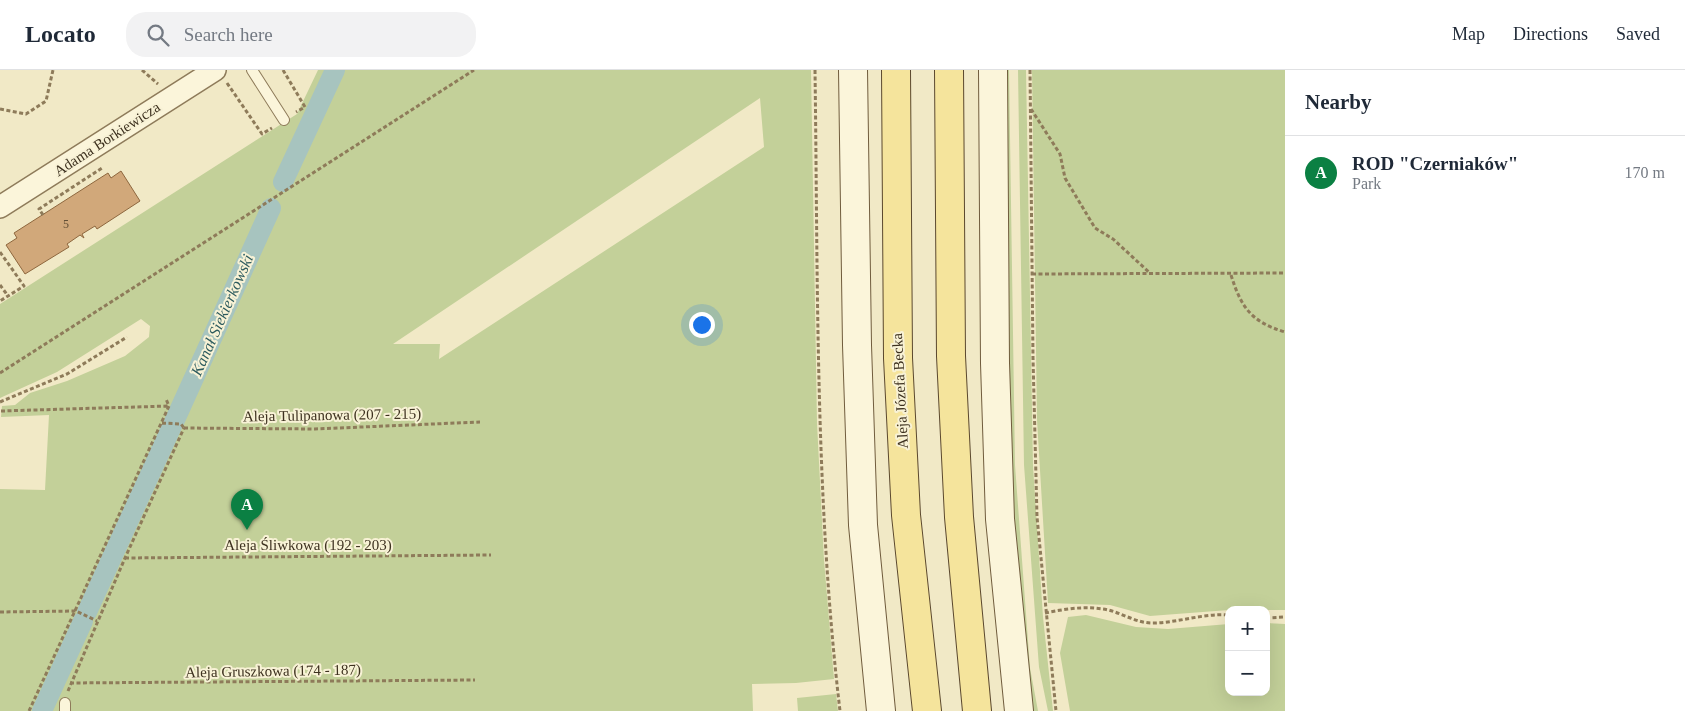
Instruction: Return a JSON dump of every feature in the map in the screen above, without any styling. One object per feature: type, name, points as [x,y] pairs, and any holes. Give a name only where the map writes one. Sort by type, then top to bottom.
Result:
[{"type":"main road","points":[[853,70],[857,335],[863,525],[881,711]]},
{"type":"main road","name":"Aleja Józefa Becka","points":[[896,70],[898,358],[906,515],[927,711]]},
{"type":"main road","points":[[949,70],[951,356],[960,517],[977,711]]},
{"type":"main road","points":[[993,70],[995,363],[1000,519],[1019,711]]},
{"type":"street","name":"Adama Borkiewicza","points":[[0,207],[215,70]]},
{"type":"lane","points":[[252,70],[284,120]]},
{"type":"path","points":[[0,110],[26,114],[46,101],[53,70]]},
{"type":"path","points":[[142,70],[159,85]]},
{"type":"path","points":[[0,373],[474,70]]},
{"type":"path","points":[[815,70],[818,356],[824,512],[840,711]]},
{"type":"path","points":[[1030,70],[1032,274],[1038,517],[1045,613],[1056,711]]},
{"type":"path","points":[[1030,108],[1060,154],[1066,178],[1095,228],[1113,239],[1151,274]]},
{"type":"path","points":[[42,215],[39,209],[108,165]]},
{"type":"path","points":[[72,182],[78,192]]},
{"type":"path","points":[[0,252],[24,286],[0,301]]},
{"type":"path","points":[[1032,274],[1231,275],[1285,273]]},
{"type":"path","points":[[1231,275],[1236,290],[1248,313],[1285,332]]},
{"type":"path","points":[[0,284],[8,296]]},
{"type":"path","points":[[0,402],[67,374],[126,337]]},
{"type":"path","points":[[166,399],[170,406]]},
{"type":"path","points":[[2,411],[170,406]]},
{"type":"path","points":[[29,711],[170,406]]},
{"type":"path","name":"Aleja Tulipanowa (207 - 215)","points":[[184,428],[315,429],[480,422]]},
{"type":"path","points":[[65,707],[70,683],[184,428],[181,424],[162,423]]},
{"type":"path","name":"Aleja Śliwkowa (192 - 203)","points":[[125,558],[491,555]]},
{"type":"path","points":[[1045,613],[1070,608],[1104,609],[1149,623],[1178,622],[1216,614],[1225,615]]},
{"type":"path","points":[[0,612],[76,611],[98,621]]},
{"type":"path","points":[[1270,618],[1285,617]]},
{"type":"path","name":"Aleja Gruszkowa (174 - 187)","points":[[70,683],[475,680]]},
{"type":"green space","points":[[318,70],[811,70],[817,423],[824,560],[834,679],[796,683],[752,684],[753,711],[0,711],[0,489],[45,490],[49,415],[1,417],[2,406],[15,405],[30,393],[67,381],[125,356],[149,337],[150,326],[141,319],[57,372],[0,398],[0,304],[297,114]],"holes":[[[760,98],[764,147],[439,359],[440,344],[393,344]]]},
{"type":"green space","points":[[1000,70],[1009,70],[1015,465],[1030,668],[1038,711],[1029,711],[1014,583]]},
{"type":"green space","points":[[1018,70],[1026,70],[1033,466],[1043,617],[1053,711],[1048,711],[1039,667],[1024,465]]},
{"type":"green space","points":[[1032,70],[1285,70],[1285,610],[1270,610],[1270,606],[1225,606],[1225,610],[1150,616],[1110,605],[1048,603],[1037,420]]},
{"type":"green space","points":[[1086,615],[1136,627],[1168,629],[1225,624],[1225,696],[1270,696],[1270,623],[1285,624],[1285,711],[1070,711],[1060,653],[1068,617]]},
{"type":"green space","points":[[836,694],[838,711],[798,711],[797,698]]},
{"type":"building","points":[[121,171],[140,201],[97,229],[95,226],[82,234],[84,238],[80,235],[67,244],[69,247],[25,274],[6,245],[17,238],[14,233],[108,173],[111,178]]},
{"type":"waterway","name":"Kanał Siekierkowski","points":[[283,182],[335,70]]},
{"type":"waterway","name":"Kanał Siekierkowski","points":[[174,422],[271,208]]},
{"type":"waterway","name":"Kanał Siekierkowski","points":[[87,612],[172,426]]},
{"type":"waterway","name":"Kanał Siekierkowski","points":[[42,711],[83,621]]},
{"type":"place","name":"ROD \"Czerniaków\"","points":[[247,530]]}]
